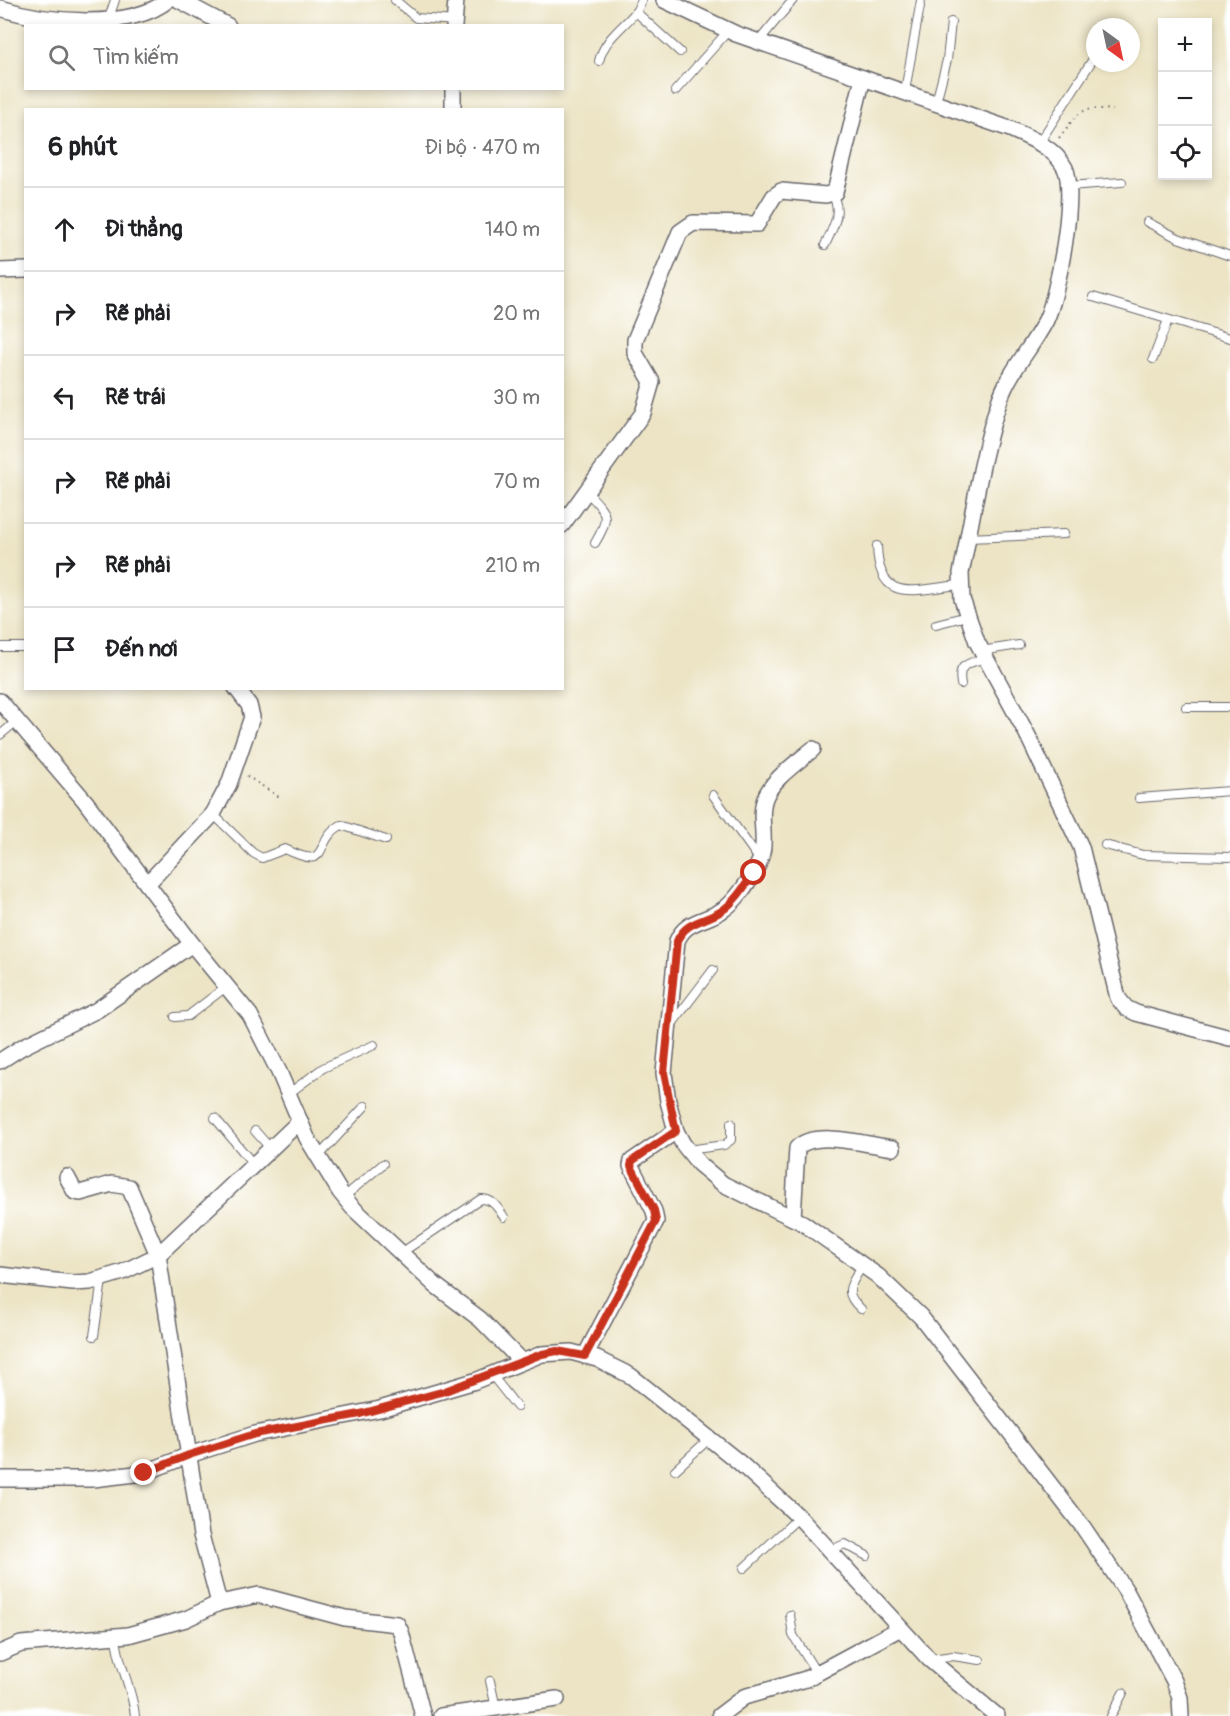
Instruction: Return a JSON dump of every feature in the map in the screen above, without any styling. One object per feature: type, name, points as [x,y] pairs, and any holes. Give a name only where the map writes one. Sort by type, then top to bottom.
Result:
[{"type":"street","points":[[0,8],[57,21],[110,18],[149,12],[168,0]]},
{"type":"street","points":[[179,0],[224,24]]},
{"type":"street","points":[[454,23],[456,0]]},
{"type":"street","points":[[664,0],[728,31],[1010,129],[1045,147],[1065,168],[1069,186],[1064,244],[1052,303],[1040,331],[1016,367],[1000,400],[968,538],[960,585],[967,616],[983,654],[1027,734],[1081,847],[1122,1004],[1136,1013],[1230,1038]]},
{"type":"street","points":[[564,522],[643,413],[652,382],[635,353],[635,340],[683,228],[703,222],[757,224],[774,196],[781,190],[832,194],[838,189],[863,78]]},
{"type":"street","points":[[453,90],[453,108]]},
{"type":"street","points":[[0,271],[24,270]]},
{"type":"street","points":[[147,884],[213,814],[235,768],[252,717],[249,705],[238,690]]},
{"type":"street","points":[[0,701],[85,801],[258,1029],[318,1157],[344,1197],[435,1285],[492,1330],[521,1361]]},
{"type":"street","points":[[813,749],[774,785],[765,798],[765,845],[754,873],[724,909],[681,931],[674,953],[664,1073],[676,1131],[688,1150],[723,1184],[793,1218],[863,1264],[902,1298],[938,1337],[1083,1527],[1126,1591],[1174,1681],[1180,1698],[1181,1716]]},
{"type":"street","points":[[0,1061],[22,1047],[97,1010],[192,944]]},
{"type":"street","points":[[0,1275],[73,1283],[102,1280],[158,1255],[300,1121]]},
{"type":"street","points":[[585,1356],[656,1221],[654,1210],[631,1166],[632,1161],[676,1131]]},
{"type":"street","points":[[793,1218],[797,1148],[804,1141],[818,1138],[893,1148]]},
{"type":"street","points":[[67,1177],[75,1192],[80,1193],[112,1184],[129,1187],[158,1255],[201,1535],[219,1603]]},
{"type":"street","points":[[0,1479],[93,1479],[144,1473],[189,1455],[255,1434],[402,1403],[491,1374],[521,1361],[557,1351],[585,1356],[631,1376],[710,1438],[799,1517],[831,1550],[899,1629],[929,1659],[997,1716]]},
{"type":"street","points":[[0,1653],[21,1644],[116,1637],[186,1619],[219,1603],[239,1597],[267,1595],[329,1615],[397,1624],[423,1716]]},
{"type":"street","points":[[719,1716],[744,1697],[817,1674],[899,1629]]},
{"type":"street","points":[[441,1716],[556,1699]]},
{"type":"lane","points":[[110,18],[114,0]]},
{"type":"lane","points":[[395,0],[416,18],[454,23]]},
{"type":"lane","points":[[599,61],[615,31],[636,12],[642,0]]},
{"type":"lane","points":[[758,42],[793,0]]},
{"type":"lane","points":[[904,91],[921,0]]},
{"type":"lane","points":[[636,12],[680,52]]},
{"type":"lane","points":[[936,102],[948,60],[951,22]]},
{"type":"lane","points":[[675,91],[728,31]]},
{"type":"lane","points":[[1045,147],[1087,72]]},
{"type":"lane","points":[[1069,186],[1122,182]]},
{"type":"lane","points":[[825,245],[837,215],[836,201],[832,194]]},
{"type":"lane","points":[[1147,222],[1178,238],[1230,256]]},
{"type":"lane","points":[[1093,297],[1230,338]]},
{"type":"lane","points":[[1153,358],[1168,320]]},
{"type":"lane","points":[[587,492],[606,516],[606,524],[596,543]]},
{"type":"lane","points":[[968,538],[1064,534]]},
{"type":"lane","points":[[877,546],[879,570],[884,581],[890,586],[900,590],[960,585]]},
{"type":"lane","points":[[936,624],[967,616]]},
{"type":"lane","points":[[961,684],[959,673],[961,668],[983,654],[1019,645]]},
{"type":"lane","points":[[0,647],[24,647]]},
{"type":"lane","points":[[1186,707],[1230,707]]},
{"type":"lane","points":[[0,735],[17,721]]},
{"type":"lane","points":[[1139,798],[1230,791]]},
{"type":"lane","points":[[713,795],[760,860]]},
{"type":"lane","points":[[213,814],[253,853],[262,858],[285,849],[304,859],[312,858],[321,851],[334,830],[341,825],[386,840]]},
{"type":"lane","points":[[1105,845],[1143,855],[1230,857]]},
{"type":"lane","points":[[667,1030],[713,970]]},
{"type":"lane","points":[[176,1017],[189,1016],[227,986]]},
{"type":"lane","points":[[288,1094],[323,1068],[374,1045]]},
{"type":"lane","points":[[318,1157],[365,1106]]},
{"type":"lane","points":[[215,1118],[254,1165]]},
{"type":"lane","points":[[688,1150],[724,1144],[731,1140],[731,1123]]},
{"type":"lane","points":[[255,1131],[270,1149]]},
{"type":"lane","points":[[344,1197],[383,1164]]},
{"type":"lane","points":[[401,1253],[481,1199],[488,1199],[496,1205],[504,1217]]},
{"type":"lane","points":[[861,1309],[849,1298],[848,1293],[863,1264]]},
{"type":"lane","points":[[94,1336],[102,1280]]},
{"type":"lane","points":[[491,1374],[517,1407]]},
{"type":"lane","points":[[675,1470],[710,1438]]},
{"type":"lane","points":[[744,1568],[799,1517]]},
{"type":"lane","points":[[831,1550],[845,1544],[867,1557]]},
{"type":"lane","points":[[790,1615],[793,1635],[817,1674]]},
{"type":"lane","points":[[116,1637],[120,1667],[132,1699],[135,1716]]},
{"type":"lane","points":[[929,1659],[953,1656],[980,1660]]},
{"type":"lane","points":[[490,1681],[496,1708]]},
{"type":"lane","points":[[1111,1716],[1123,1693]]},
{"type":"path","points":[[1045,147],[1079,112],[1086,108],[1113,110]]},
{"type":"path","points":[[235,768],[279,797]]},
{"type":"route","points":[[144,1473],[189,1455],[255,1434],[360,1414],[445,1391],[542,1354],[557,1351],[585,1356],[616,1292],[656,1221],[654,1210],[631,1166],[632,1161],[636,1156],[676,1131],[664,1073],[672,969],[677,941],[681,931],[689,925],[715,914],[732,902],[754,873]]}]
